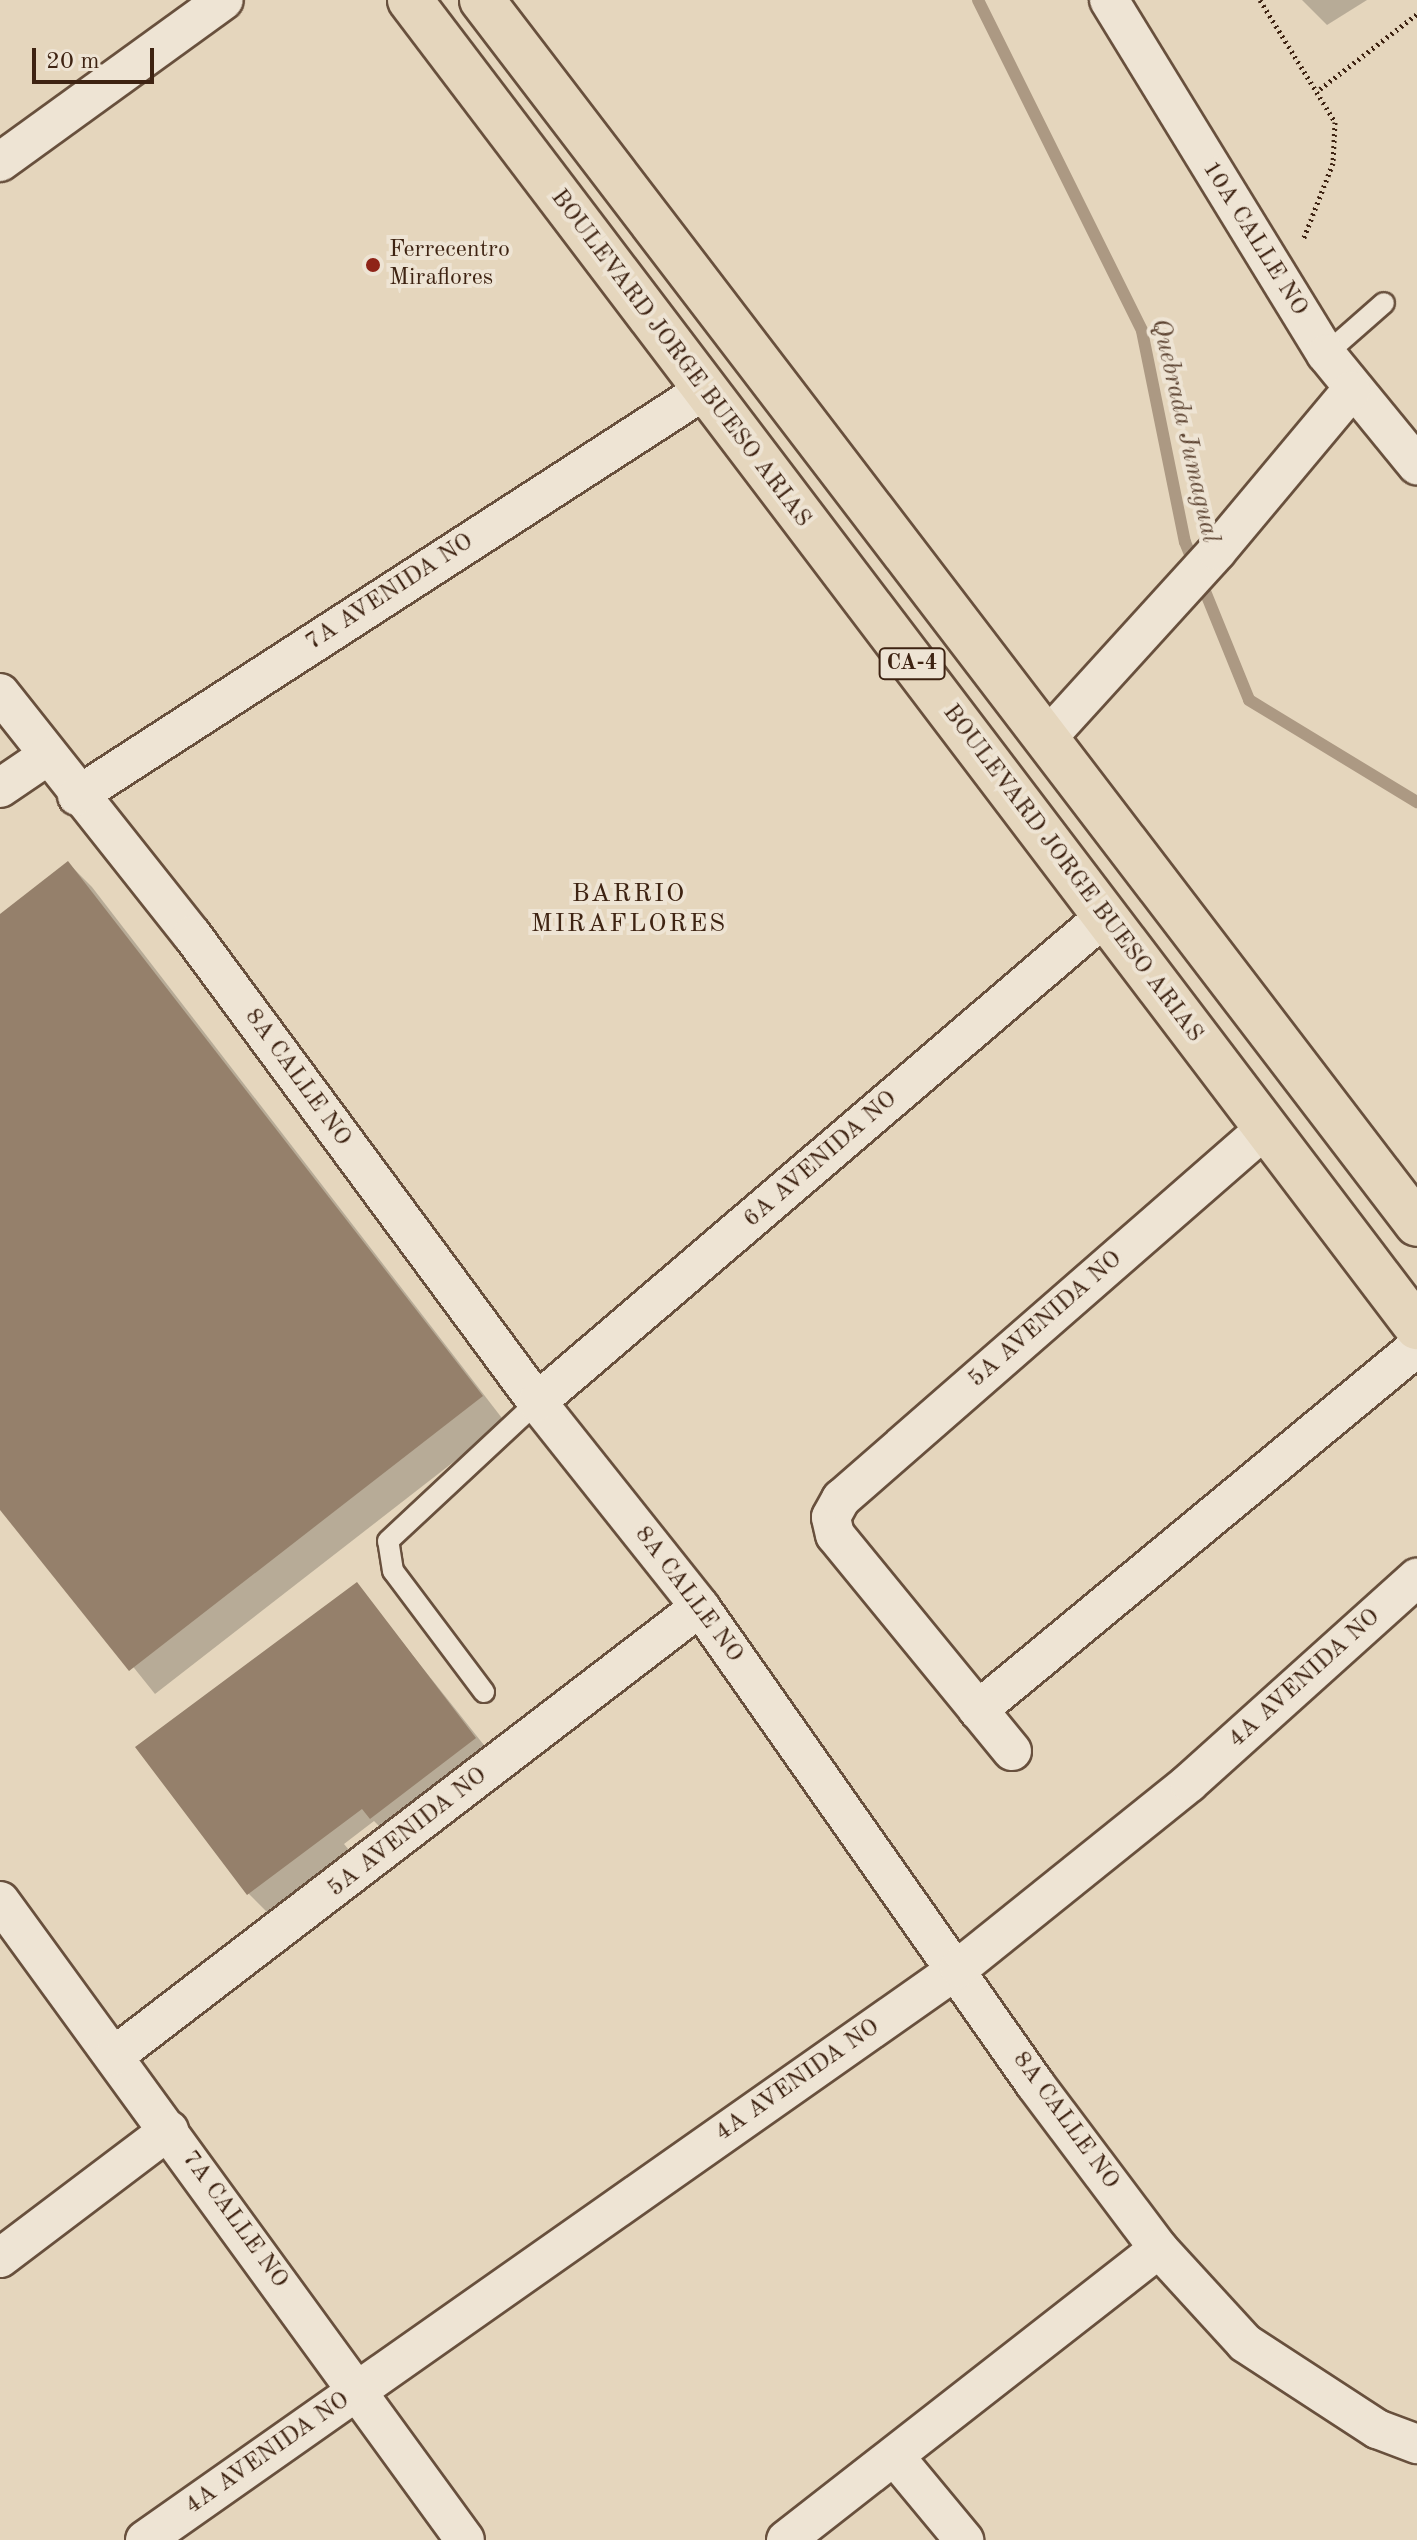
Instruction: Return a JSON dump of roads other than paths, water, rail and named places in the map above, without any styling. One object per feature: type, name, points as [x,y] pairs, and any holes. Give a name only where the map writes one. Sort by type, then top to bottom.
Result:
[{"type":"main road","name":"BOULEVARD JORGE BUESO ARIAS","points":[[410,0],[703,391],[1417,1327]]},
{"type":"main road","name":"CA-4","points":[[482,0],[1417,1224]]},
{"type":"street","points":[[0,162],[224,0]]},
{"type":"street","name":"10A CALLE NO","points":[[1109,0],[1326,354],[1351,391],[1417,465]]},
{"type":"street","name":"7A AVENIDA NO","points":[[77,796],[703,391]]},
{"type":"street","points":[[1048,737],[1217,551],[1351,391]]},
{"type":"street","name":"8A CALLE NO","points":[[0,693],[77,796],[192,935],[537,1402],[700,1607],[959,1968],[1035,2084],[1159,2249],[1245,2343],[1377,2429],[1417,2444]]},
{"type":"street","points":[[0,788],[47,756]]},
{"type":"street","name":"6A AVENIDA NO","points":[[537,1402],[1104,917]]},
{"type":"street","name":"5A AVENIDA NO","points":[[978,1710],[835,1535],[831,1517],[841,1499],[1266,1128]]},
{"type":"street","points":[[1012,1751],[978,1710],[1417,1347]]},
{"type":"street","name":"4A AVENIDA NO","points":[[145,2540],[959,1968],[1189,1783],[1417,1578]]},
{"type":"street","name":"5A AVENIDA NO","points":[[114,2056],[700,1607]]},
{"type":"street","name":"7A CALLE NO","points":[[0,1901],[359,2390],[465,2540]]},
{"type":"street","points":[[0,2258],[169,2130]]},
{"type":"street","points":[[786,2540],[896,2458],[1159,2249]]},
{"type":"street","points":[[896,2458],[964,2540]]},
{"type":"lane","points":[[1326,354],[1384,303]]},
{"type":"lane","points":[[484,1692],[393,1571],[388,1541],[537,1402]]},
{"type":"waterway","name":"Quebrada Jumagual","points":[[978,0],[1142,331],[1185,542],[1249,700],[1417,802]]},
{"type":"place","name":"Ferrecentro Miraflores","points":[[373,265]]},
{"type":"district","name":"BARRIO MIRAFLORES","points":[[629,910]]}]
